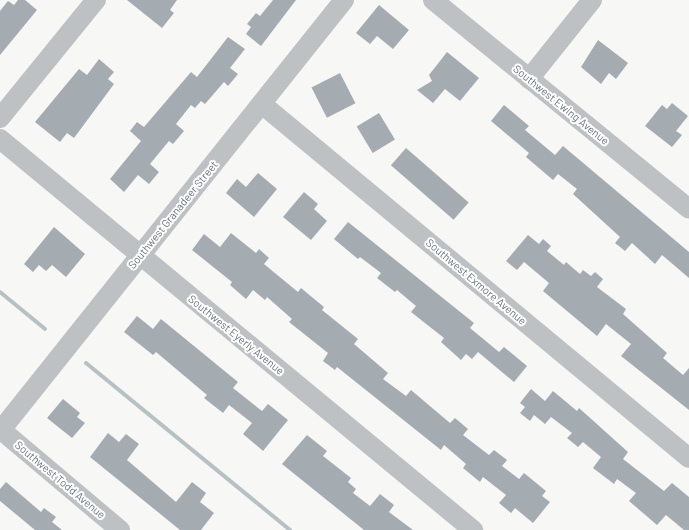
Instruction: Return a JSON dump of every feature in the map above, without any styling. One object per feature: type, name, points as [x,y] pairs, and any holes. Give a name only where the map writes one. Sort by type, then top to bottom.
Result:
[{"type":"street","points":[[0,118],[96,0]]},
{"type":"street","name":"Southwest Granadeer Street","points":[[1,430],[139,256],[263,105],[344,0]]},
{"type":"street","name":"Southwest Ewing Avenue","points":[[433,0],[529,79],[685,199]]},
{"type":"street","points":[[529,79],[592,0]]},
{"type":"street","name":"Southwest Exmore Avenue","points":[[263,105],[689,458]]},
{"type":"street","name":"Southwest Eyerly Avenue","points":[[0,139],[139,256],[472,530]]},
{"type":"street","name":"Southwest Todd Avenue","points":[[1,430],[120,530]]},
{"type":"building","points":[[18,0],[25,0],[37,10],[0,55],[0,11],[8,1],[14,5]]},
{"type":"building","points":[[127,0],[177,0],[170,10],[174,13],[162,28]]},
{"type":"building","points":[[273,0],[296,0],[261,46],[246,34],[251,27],[247,24],[256,13],[260,16]]},
{"type":"building","points":[[379,5],[409,30],[393,49],[377,36],[370,44],[356,33]]},
{"type":"building","points":[[228,37],[245,49],[230,68],[238,74],[228,86],[224,82],[205,104],[201,101],[195,108],[191,105],[176,124],[184,131],[173,144],[169,141],[150,164],[159,172],[149,184],[138,175],[124,192],[110,179],[141,141],[130,131],[137,122],[144,127],[191,72],[197,77]]},
{"type":"building","points":[[598,40],[628,63],[616,79],[609,73],[601,84],[581,67]]},
{"type":"building","points":[[447,52],[479,78],[460,101],[445,89],[433,103],[417,90],[432,81],[429,75]]},
{"type":"building","points":[[99,59],[114,72],[108,79],[114,84],[74,138],[67,133],[60,142],[35,122],[79,69],[87,75]]},
{"type":"building","points":[[340,73],[355,103],[327,118],[311,88]]},
{"type":"building","points":[[672,103],[688,116],[676,131],[682,135],[672,147],[645,126],[662,105],[667,109]]},
{"type":"building","points":[[504,105],[529,126],[525,130],[555,155],[563,146],[689,252],[689,278],[662,255],[655,264],[632,243],[625,251],[615,243],[620,237],[573,194],[577,189],[558,174],[553,180],[526,157],[529,153],[491,121]]},
{"type":"building","points":[[379,113],[395,140],[373,153],[357,126]]},
{"type":"building","points":[[406,148],[469,202],[454,220],[391,165]]},
{"type":"building","points":[[258,173],[277,189],[254,217],[226,193],[237,179],[246,187]]},
{"type":"building","points":[[304,192],[318,204],[314,209],[327,221],[311,240],[283,217]]},
{"type":"building","points":[[348,222],[474,323],[470,328],[499,352],[504,347],[527,366],[514,382],[478,352],[472,359],[466,354],[461,360],[441,342],[444,338],[411,312],[416,306],[397,290],[395,292],[377,278],[381,273],[360,257],[358,259],[334,239]]},
{"type":"building","points":[[54,227],[85,254],[66,277],[52,265],[46,271],[39,265],[33,272],[24,264]]},
{"type":"building","points":[[231,233],[256,253],[259,249],[269,258],[264,264],[298,292],[301,288],[324,307],[322,310],[358,339],[354,344],[388,373],[383,379],[406,396],[411,390],[450,423],[455,418],[468,429],[463,435],[489,455],[494,450],[507,460],[502,466],[519,479],[524,473],[546,491],[542,496],[550,502],[533,523],[515,508],[511,513],[499,503],[506,495],[483,477],[480,482],[463,468],[466,464],[444,445],[441,450],[337,367],[335,370],[323,361],[328,353],[289,322],[292,319],[267,297],[265,300],[253,290],[246,299],[230,285],[232,282],[192,250],[204,234],[220,247]]},
{"type":"building","points":[[528,235],[539,244],[543,239],[551,246],[547,251],[564,265],[566,262],[580,274],[583,270],[591,276],[595,272],[603,279],[597,287],[626,309],[623,314],[667,353],[663,358],[683,375],[689,368],[689,410],[621,356],[631,344],[606,324],[597,336],[543,291],[549,283],[524,262],[517,270],[506,261]]},
{"type":"building","points":[[137,316],[153,329],[161,319],[238,382],[233,388],[262,411],[268,404],[288,420],[263,451],[243,434],[252,423],[229,405],[223,413],[204,398],[207,395],[156,352],[153,355],[124,332]]},
{"type":"building","points":[[531,389],[545,401],[553,391],[577,411],[579,408],[628,452],[623,459],[664,491],[672,483],[689,497],[689,530],[684,530],[666,515],[657,525],[629,501],[636,493],[617,479],[614,484],[593,468],[601,457],[583,442],[578,447],[567,438],[572,433],[551,417],[545,424],[534,415],[530,421],[520,413],[525,407],[520,403]]},
{"type":"building","points":[[63,399],[80,413],[77,417],[85,423],[72,438],[47,418]]},
{"type":"building","points":[[108,433],[119,442],[126,434],[139,444],[127,460],[176,502],[192,482],[206,493],[200,502],[214,513],[201,530],[180,530],[90,457]]},
{"type":"building","points":[[307,435],[327,451],[323,456],[351,478],[348,482],[356,489],[353,493],[370,506],[380,494],[394,505],[389,512],[413,530],[364,530],[282,464]]},
{"type":"building","points":[[6,482],[41,512],[44,508],[56,517],[52,522],[62,530],[35,530],[0,501],[0,489]]},
{"type":"waterway","points":[[0,292],[45,329]]},
{"type":"waterway","points":[[86,363],[290,530]]}]
